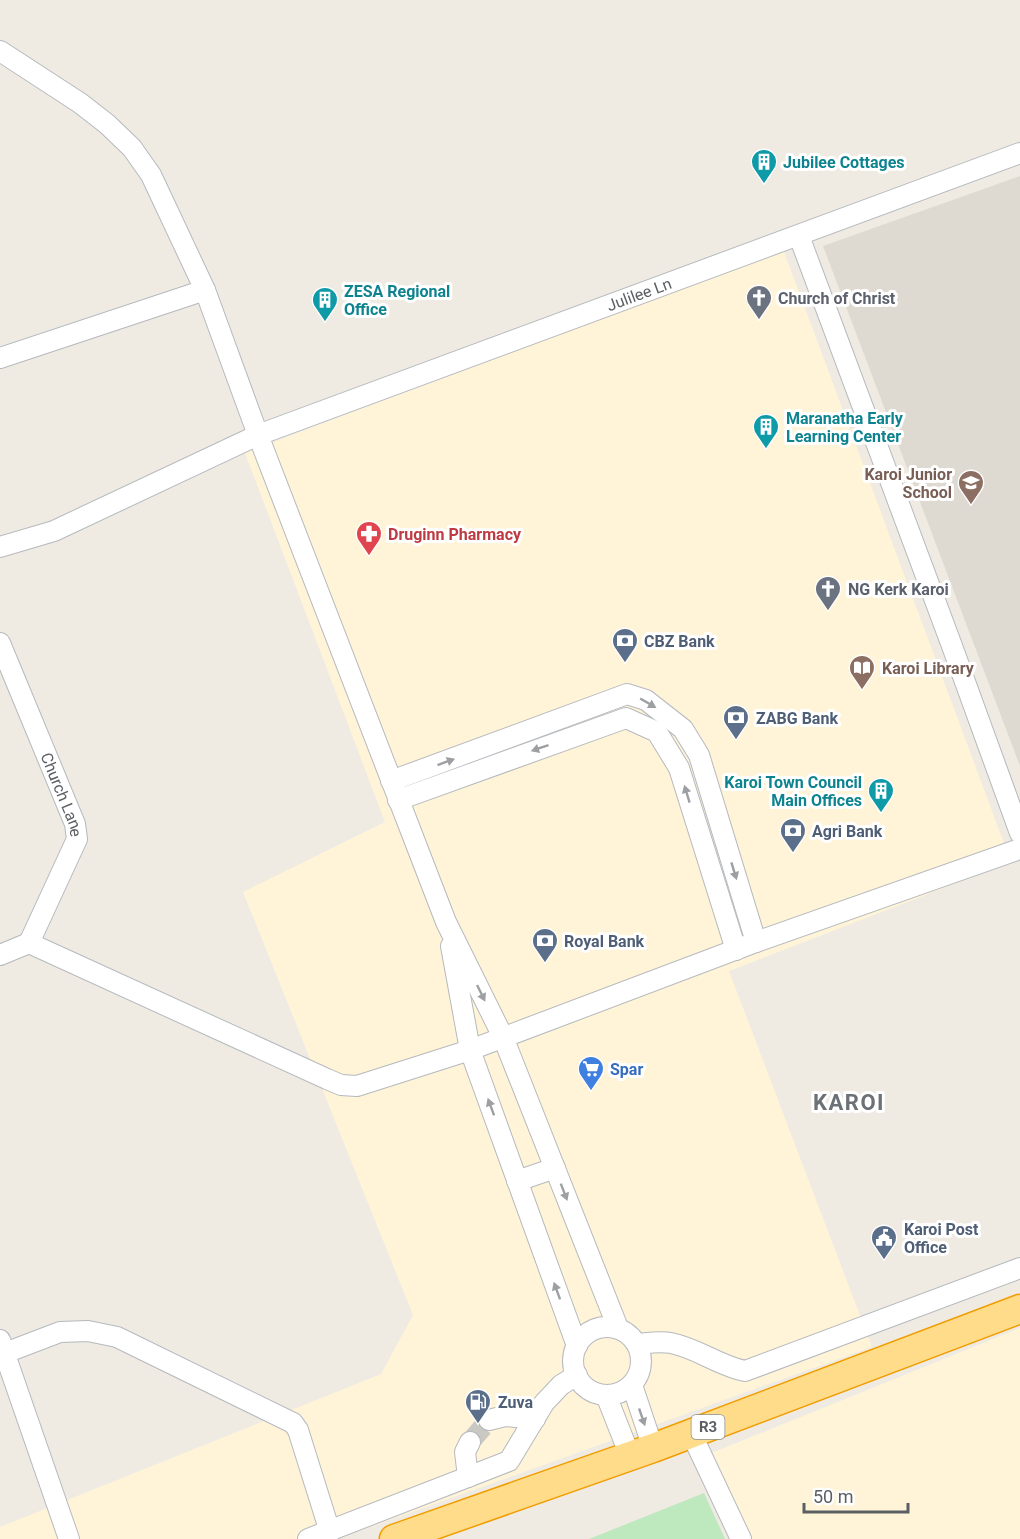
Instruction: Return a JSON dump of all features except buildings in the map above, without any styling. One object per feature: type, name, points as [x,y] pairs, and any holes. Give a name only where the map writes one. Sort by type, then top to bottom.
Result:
[{"type":"highway","name":"R3","points":[[394,1539],[641,1452],[1020,1309]]},
{"type":"street","points":[[0,51],[80,103],[107,124],[132,148],[151,175],[205,290],[258,435],[446,922],[503,1037],[618,1328]]},
{"type":"street","name":"Julilee Ln","points":[[0,547],[54,531],[258,435],[1020,153]]},
{"type":"street","points":[[799,236],[1020,833]]},
{"type":"street","points":[[0,358],[205,290]]},
{"type":"street","name":"Church Lane","points":[[0,644],[75,824],[77,839],[29,943]]},
{"type":"street","points":[[391,781],[627,694],[646,699],[683,729],[699,756],[756,942]]},
{"type":"street","points":[[575,713],[582,733]]},
{"type":"street","points":[[399,800],[626,718],[657,732],[679,768],[736,950]]},
{"type":"street","points":[[696,824],[718,817]]},
{"type":"street","points":[[0,955],[29,943],[342,1086],[357,1086],[470,1050],[756,942],[1020,849]]},
{"type":"street","points":[[446,922],[470,1050],[576,1346]]},
{"type":"street","points":[[517,1181],[555,1168]]},
{"type":"street","points":[[638,1344],[669,1343],[693,1350],[729,1368],[745,1371],[1020,1268]]},
{"type":"street","points":[[601,1327],[618,1328],[629,1334],[638,1344],[642,1365],[632,1385],[620,1393],[606,1395],[592,1392],[581,1383],[577,1376],[573,1362],[576,1346],[587,1333],[601,1327]]},
{"type":"street","points":[[69,1539],[2,1346],[60,1332],[88,1331],[117,1337],[293,1423],[298,1430],[330,1532]]},
{"type":"street","points":[[308,1539],[509,1461],[544,1403],[561,1385],[577,1376]]},
{"type":"street","points":[[632,1385],[641,1452]]},
{"type":"street","points":[[606,1395],[641,1452]]},
{"type":"street","points":[[489,1420],[505,1416],[535,1419]]},
{"type":"street","points":[[691,1433],[741,1539]]},
{"type":"street","points":[[468,1477],[465,1452],[470,1442]]},
{"type":"shaded area","name":"Karoi Junior School","points":[[1020,176],[1020,766],[823,246]]},
{"type":"shaded area","points":[[783,249],[1011,862],[729,971],[872,1347],[337,1539],[0,1539],[0,1527],[381,1374],[413,1315],[243,892],[385,822],[245,453]]},
{"type":"shaded area","points":[[1020,1328],[1020,1539],[738,1539],[702,1457]]},
{"type":"green space","points":[[704,1493],[725,1539],[589,1539]]},
{"type":"tunnel","points":[[470,1442],[489,1420]]},
{"type":"place","name":"Jubilee Cottages","points":[[764,185]]},
{"type":"place","name":"Church of Christ","points":[[759,321]]},
{"type":"place","name":"ZESA Regional Office","points":[[325,323]]},
{"type":"place","name":"Maranatha Early Learning Center","points":[[766,450]]},
{"type":"place","name":"Karoi Junior School","points":[[971,506]]},
{"type":"place","name":"Druginn Pharmacy","points":[[369,557]]},
{"type":"place","name":"NG Kerk Karoi","points":[[828,612]]},
{"type":"place","name":"CBZ Bank","points":[[625,664]]},
{"type":"place","name":"Karoi Library","points":[[862,691]]},
{"type":"place","name":"ZABG Bank","points":[[736,741]]},
{"type":"place","name":"Karoi Town Council Main Offices","points":[[881,814]]},
{"type":"place","name":"Agri Bank","points":[[793,854]]},
{"type":"place","name":"Royal Bank","points":[[545,964]]},
{"type":"place","name":"Spar","points":[[591,1092]]},
{"type":"place","name":"Karoi Post Office","points":[[884,1261]]},
{"type":"place","name":"Zuva","points":[[478,1425]]},
{"type":"district","name":"KAROI","points":[[849,1102]]}]
